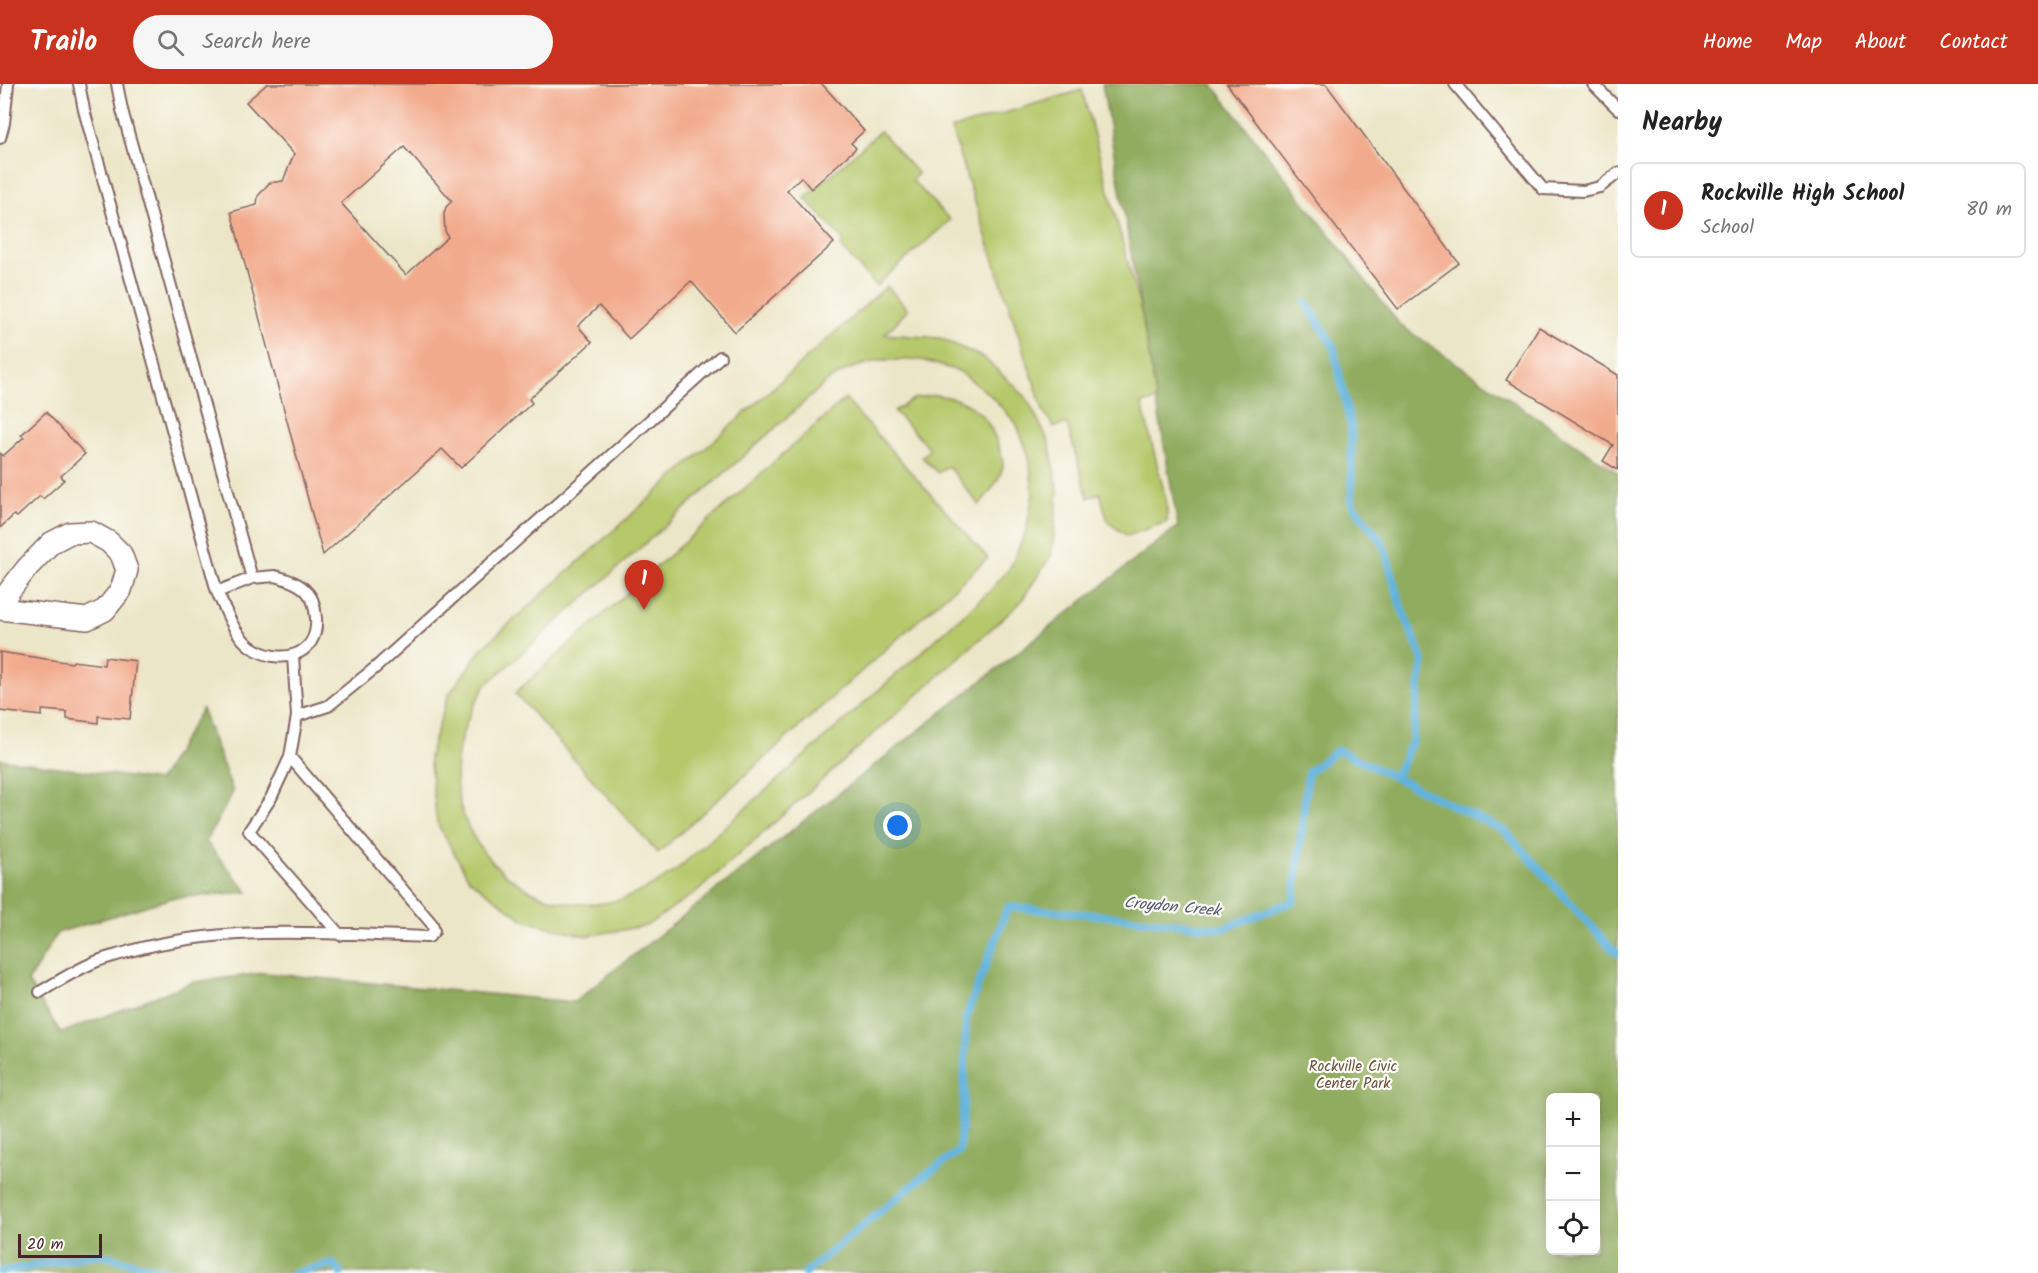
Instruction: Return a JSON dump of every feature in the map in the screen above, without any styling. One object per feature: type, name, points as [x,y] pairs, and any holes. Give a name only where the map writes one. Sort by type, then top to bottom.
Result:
[{"type":"street","points":[[0,603],[27,568],[51,543],[70,533],[92,532],[109,542],[121,554],[127,570],[121,590],[105,610],[87,619],[0,609]]},
{"type":"lane","points":[[0,138],[8,84]]},
{"type":"lane","points":[[79,84],[84,110],[217,592],[236,630],[250,646],[284,658],[293,656],[304,649],[314,636],[317,624],[315,606],[307,592],[292,581],[275,576],[252,578],[217,592]]},
{"type":"lane","points":[[117,84],[122,110],[252,578]]},
{"type":"lane","points":[[1455,84],[1543,189],[1583,190],[1600,187],[1618,173]]},
{"type":"lane","points":[[1593,84],[1618,108]]},
{"type":"lane","points":[[297,716],[328,706],[375,668],[720,357]]},
{"type":"lane","points":[[293,656],[297,716],[290,757],[271,798],[249,831],[340,934]]},
{"type":"lane","points":[[40,992],[67,975],[97,961],[163,943],[203,936],[258,932],[429,937],[434,930],[432,924],[290,757]]},
{"type":"green space","name":"Rockville Civic Center Park","points":[[1102,84],[1212,84],[1400,325],[1618,473],[1618,1273],[0,1273],[0,759],[159,781],[202,709],[233,792],[206,842],[248,892],[172,898],[57,933],[28,982],[61,1033],[193,982],[264,973],[574,1002],[1178,526]]},
{"type":"green space","points":[[1082,90],[1164,398],[1142,404],[1167,504],[1167,522],[1127,536],[1108,522],[1100,493],[1088,498],[1067,424],[1054,427],[1044,413],[951,129]]},
{"type":"green space","points":[[880,131],[918,174],[912,180],[950,220],[876,286],[841,247],[843,240],[805,198]]},
{"type":"green space","points":[[887,286],[908,310],[885,334],[940,338],[984,358],[1026,397],[1049,442],[1058,491],[1052,554],[1020,603],[699,890],[646,926],[585,936],[524,920],[469,879],[437,823],[429,756],[448,696],[481,649]],"holes":[[[880,360],[921,360],[959,371],[990,395],[1016,423],[1029,456],[1033,494],[1026,531],[1010,568],[989,592],[666,877],[627,897],[595,904],[567,902],[540,895],[515,882],[494,864],[476,842],[464,817],[457,790],[457,761],[461,741],[471,712],[486,685],[829,380],[849,369]]]},
{"type":"green space","points":[[935,395],[957,399],[974,408],[987,422],[997,442],[1003,463],[1002,471],[979,505],[948,466],[938,473],[922,457],[930,449],[894,411],[915,398]]},
{"type":"green space","points":[[845,399],[988,558],[658,853],[515,693]]},
{"type":"building","points":[[267,84],[822,84],[864,131],[851,143],[856,148],[811,189],[801,177],[787,190],[834,243],[735,332],[691,281],[629,339],[599,306],[578,326],[592,342],[529,399],[532,403],[461,468],[442,449],[323,555],[231,212],[257,205],[258,196],[269,183],[283,181],[294,154],[246,102]],"holes":[[[404,147],[452,201],[446,207],[444,214],[445,231],[448,237],[406,275],[341,203]]]},
{"type":"building","points":[[1227,84],[1326,84],[1459,263],[1398,309]]},
{"type":"building","points":[[1539,327],[1618,375],[1618,470],[1603,461],[1613,445],[1506,380]]},
{"type":"building","points":[[46,412],[85,454],[61,476],[64,480],[43,499],[40,496],[17,517],[14,515],[0,528],[0,453],[3,456],[24,437],[21,435]]},
{"type":"building","points":[[0,652],[72,663],[73,661],[104,665],[105,657],[136,661],[130,719],[98,716],[98,723],[67,719],[67,712],[42,710],[42,716],[0,711]]},
{"type":"waterway","points":[[1306,303],[1333,345],[1351,427],[1352,504],[1383,543],[1401,607],[1423,660],[1412,742],[1395,778]]},
{"type":"waterway","name":"Croydon Creek","points":[[805,1273],[919,1180],[959,1151],[964,1100],[966,1017],[1008,907],[1222,929],[1294,901],[1308,772],[1338,750],[1505,831],[1618,953]]},
{"type":"waterway","name":"Croydon Creek","points":[[0,1272],[98,1254],[172,1273]]},
{"type":"waterway","name":"Croydon Creek","points":[[294,1273],[333,1264],[341,1273]]},
{"type":"place","name":"Rockville High School","points":[[644,610]]}]
